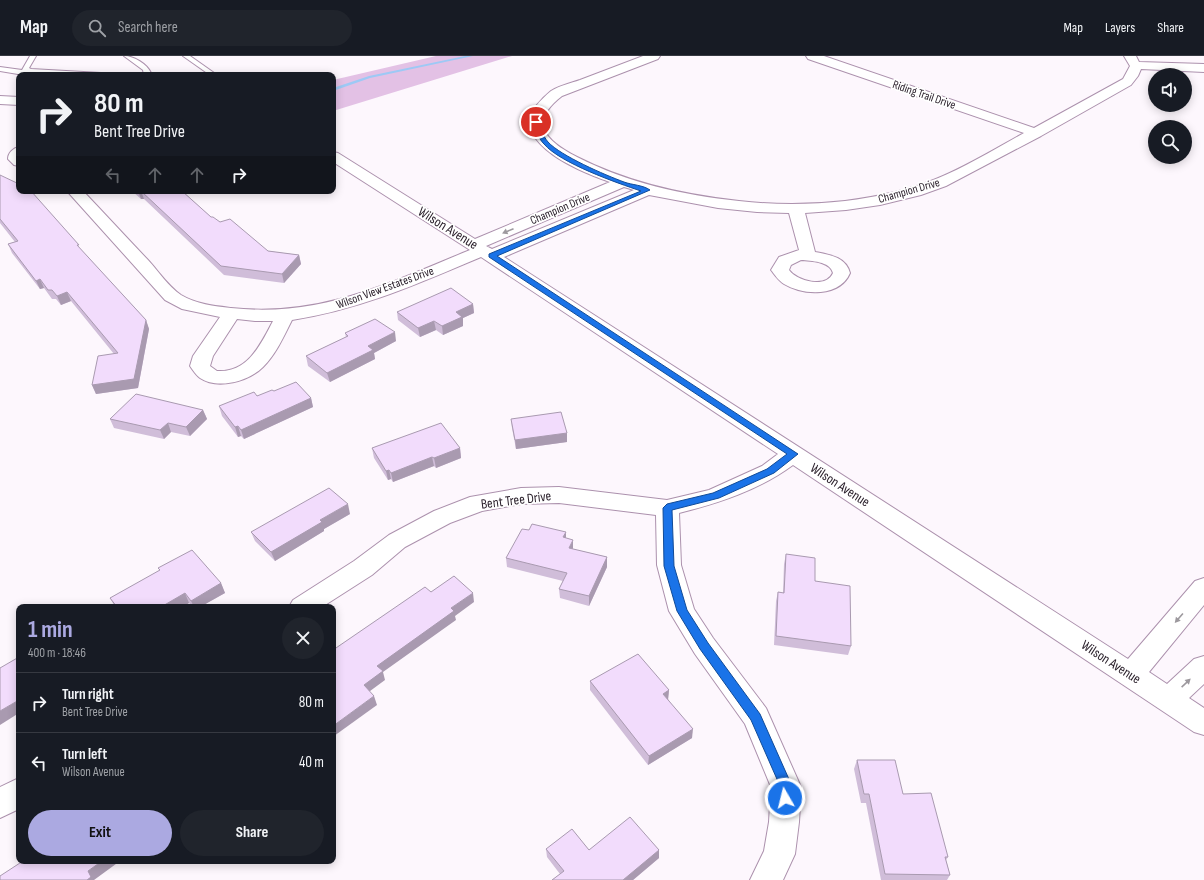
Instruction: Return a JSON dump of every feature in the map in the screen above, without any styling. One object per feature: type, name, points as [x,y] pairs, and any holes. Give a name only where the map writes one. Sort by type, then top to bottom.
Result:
[{"type":"street","points":[[621,183],[578,164],[547,144],[540,134],[536,122],[539,112],[546,102],[557,92],[654,56]]},
{"type":"street","name":"Riding Trail Drive","points":[[812,56],[1036,133]]},
{"type":"street","name":"Champion Drive","points":[[483,250],[621,183],[647,190],[712,203],[742,206],[796,208],[839,206],[904,195],[949,179],[1036,133],[1127,82],[1135,71],[1133,60],[1204,68]]},
{"type":"street","points":[[0,100],[16,101]]},
{"type":"street","name":"Wilson Avenue","points":[[336,158],[483,250],[1204,723]]},
{"type":"street","name":"Champion Drive","points":[[483,250],[647,190]]},
{"type":"street","name":"Wilson View Estates Drive","points":[[78,194],[171,296],[193,307],[231,314],[256,317],[285,316],[322,311],[356,301],[483,250]]},
{"type":"street","points":[[796,208],[808,255]]},
{"type":"street","points":[[231,314],[203,356],[200,366],[205,373],[212,376],[231,376],[250,370],[257,364],[263,355],[285,316]]},
{"type":"street","name":"Bent Tree Drive","points":[[307,604],[363,568],[397,541],[442,517],[478,503],[521,496],[558,495],[667,508],[715,496],[770,471],[793,454]]},
{"type":"street","points":[[667,508],[669,566],[682,611],[704,646],[756,717],[786,786],[784,822],[778,854],[766,880]]},
{"type":"street","points":[[1130,675],[1204,588]]},
{"type":"street","points":[[1168,700],[1204,667]]},
{"type":"street","points":[[0,804],[16,794]]},
{"type":"lane","points":[[30,71],[25,68],[33,56]]},
{"type":"lane","points":[[127,56],[146,69],[148,72]]},
{"type":"lane","points":[[186,56],[210,72]]},
{"type":"lane","points":[[0,69],[18,72],[48,72]]},
{"type":"shaded area","points":[[436,56],[512,56],[336,110],[336,79]]},
{"type":"building","points":[[0,175],[16,183],[16,194],[34,194],[79,245],[77,245],[146,320],[134,379],[92,385],[98,356],[118,353],[67,292],[57,296],[52,290],[48,290],[40,279],[36,281],[8,244],[18,241],[0,219]]},
{"type":"building","points":[[144,194],[185,194],[211,217],[220,222],[230,219],[268,251],[299,255],[282,274],[221,266]]},
{"type":"building","points":[[451,288],[473,304],[456,312],[462,317],[442,326],[434,321],[418,328],[397,312]]},
{"type":"building","points":[[375,319],[395,332],[368,346],[373,350],[327,373],[306,356],[348,336],[345,333]]},
{"type":"building","points":[[296,382],[311,398],[241,430],[238,426],[235,427],[219,406],[254,392],[257,396]]},
{"type":"building","points":[[136,394],[203,410],[186,427],[168,423],[160,430],[110,419]]},
{"type":"building","points":[[561,412],[567,433],[515,440],[511,419]]},
{"type":"building","points":[[441,423],[460,448],[391,473],[389,470],[386,471],[372,448]]},
{"type":"building","points":[[329,488],[348,504],[320,520],[322,522],[271,552],[251,532]]},
{"type":"building","points":[[532,524],[566,532],[563,537],[573,540],[569,548],[607,557],[589,596],[559,589],[567,573],[506,558],[522,529],[529,530]]},
{"type":"building","points":[[192,550],[221,583],[191,601],[185,593],[166,604],[115,604],[110,598],[160,570],[158,568]]},
{"type":"building","points":[[786,554],[815,558],[815,581],[850,586],[851,646],[776,636],[778,592],[784,593]]},
{"type":"building","points":[[454,576],[473,593],[451,608],[454,611],[377,666],[383,671],[364,685],[374,696],[336,724],[336,648],[425,587],[431,592]]},
{"type":"building","points":[[638,654],[669,690],[663,694],[693,729],[649,756],[590,681]]},
{"type":"building","points":[[16,659],[16,702],[0,711],[0,668]]},
{"type":"building","points":[[857,760],[895,760],[903,794],[931,793],[948,857],[945,857],[950,875],[885,874],[869,794],[864,794]]},
{"type":"building","points":[[630,817],[659,850],[623,880],[552,880],[564,871],[546,849],[572,829],[589,850]]},
{"type":"building","points":[[18,864],[98,864],[88,871],[91,877],[87,880],[0,880],[0,876]]},
{"type":"waterway","points":[[336,89],[369,77],[471,56]]},
{"type":"route","points":[[536,122],[540,134],[547,144],[560,153],[578,164],[621,183],[647,190],[492,256],[793,454],[770,471],[715,496],[667,508],[669,566],[682,611],[704,646],[756,717],[786,786],[785,798]]}]
